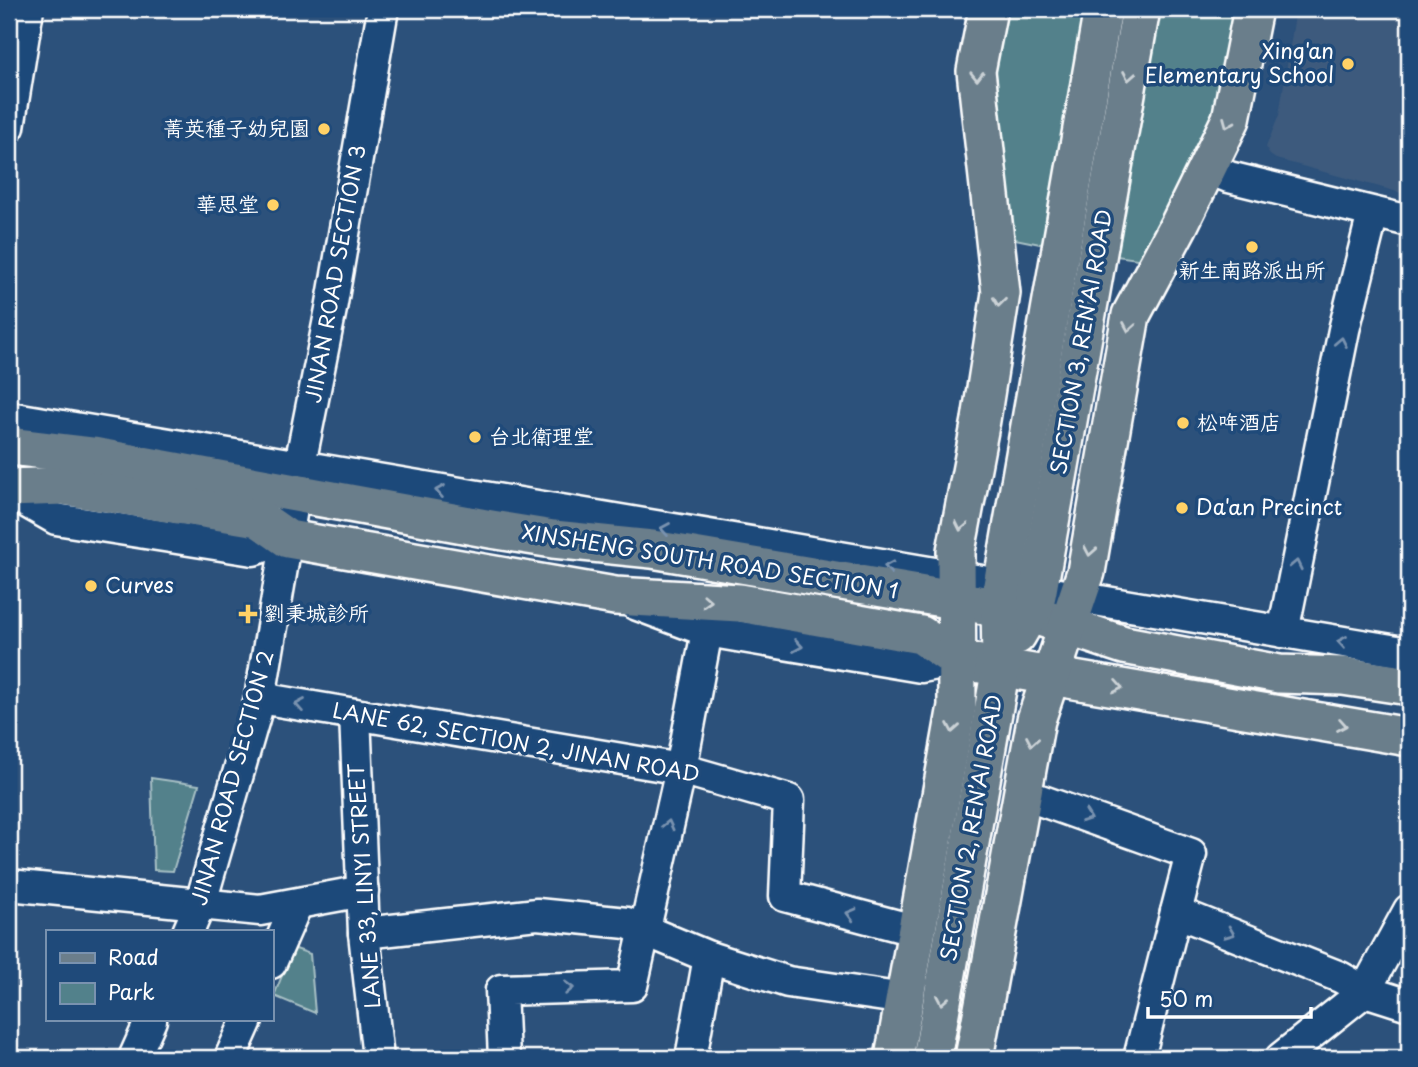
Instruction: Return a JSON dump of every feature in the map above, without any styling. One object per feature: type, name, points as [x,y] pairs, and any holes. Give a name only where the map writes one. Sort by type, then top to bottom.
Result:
[{"type":"main road","points":[[957,660],[956,551],[981,420],[1001,293],[976,71],[988,9]]},
{"type":"main road","name":"SECTION 3, REN’AI ROAD","points":[[1014,599],[1103,9]]},
{"type":"main road","name":"SECTION 3, REN’AI ROAD","points":[[1014,599],[1141,9]]},
{"type":"main road","name":"SECTION 3, REN’AI ROAD","points":[[1072,611],[1086,572],[1131,314],[1231,119],[1253,9]]},
{"type":"main road","name":"XINSHENG SOUTH ROAD SECTION 1","points":[[9,446],[298,479],[503,531],[553,539],[652,549],[956,589],[1072,611],[1124,645],[1279,674],[1343,676],[1409,686]]},
{"type":"main road","name":"XINSHENG SOUTH ROAD SECTION 1","points":[[9,490],[63,486],[258,518],[288,539],[615,596],[740,603],[921,635],[957,660],[1409,737]]},
{"type":"main road","name":"SECTION 2, REN’AI ROAD","points":[[932,1058],[1014,599]]},
{"type":"main road","name":"SECTION 2, REN’AI ROAD","points":[[974,1058],[1036,720],[1072,611]]},
{"type":"main road","name":"SECTION 2, REN’AI ROAD","points":[[894,1058],[957,706],[957,660]]},
{"type":"street","points":[[9,127],[28,9]]},
{"type":"street","name":"JINAN ROAD SECTION 3","points":[[288,539],[383,9]]},
{"type":"street","points":[[1207,168],[1229,177],[1409,221]]},
{"type":"street","points":[[1283,632],[1344,330],[1373,213]]},
{"type":"street","name":"XINSHENG SOUTH ROAD SECTION 1","points":[[9,417],[298,479]]},
{"type":"street","name":"JINAN ROAD SECTION 2","points":[[189,930],[201,902],[260,698],[288,539]]},
{"type":"street","name":"XINSHENG SOUTH ROAD SECTION 1","points":[[615,596],[707,631],[921,667],[957,660]]},
{"type":"street","name":"XINSHENG SOUTH ROAD SECTION 1","points":[[1072,611],[1111,604],[1409,653]]},
{"type":"street","points":[[504,1058],[501,990],[632,986],[681,769],[707,631]]},
{"type":"street","name":"LANE 62, SECTION 2, JINAN ROAD","points":[[260,698],[681,769],[789,800],[785,896],[917,931]]},
{"type":"street","name":"LANE 33, LINYI STREET","points":[[355,714],[364,933],[378,1058]]},
{"type":"street","points":[[1023,794],[1191,853],[1139,1058]]},
{"type":"street","points":[[9,884],[260,910],[363,891]]},
{"type":"street","points":[[273,958],[297,904]]},
{"type":"street","points":[[1280,1058],[1365,991],[1409,910]]},
{"type":"street","points":[[1176,912],[1340,977],[1365,991],[1409,1005]]},
{"type":"street","points":[[364,933],[537,914],[627,923],[709,957],[788,982],[905,999]]},
{"type":"street","points":[[691,1058],[709,957]]},
{"type":"street","points":[[139,1057],[151,1021]]},
{"type":"street","points":[[230,1058],[247,1021]]},
{"type":"shaded area","name":"Xing'an Elementary School","points":[[1296,9],[1409,9],[1409,195],[1276,159],[1270,155],[1266,147],[1279,115]]},
{"type":"green space","points":[[1002,9],[1087,9],[1045,245],[1010,238],[991,77]]},
{"type":"green space","points":[[1152,9],[1238,9],[1222,96],[1144,260],[1109,255]]},
{"type":"green space","points":[[151,778],[199,785],[173,871],[154,870]]},
{"type":"green space","points":[[293,948],[310,954],[315,1013],[274,996]]},
{"type":"place","name":"Xing'an Elementary School","points":[[1348,64]]},
{"type":"place","name":"菁英種子幼兒園","points":[[324,129]]},
{"type":"place","name":"華思堂","points":[[273,205]]},
{"type":"place","name":"新生南路派出所","points":[[1252,247]]},
{"type":"place","name":"松哖酒店","points":[[1183,423]]},
{"type":"place","name":"台北衛理堂","points":[[475,437]]},
{"type":"place","name":"Da'an Precinct","points":[[1182,508]]},
{"type":"place","name":"Curves","points":[[91,586]]},
{"type":"place","name":"劉秉城診所","points":[[248,614]]}]
